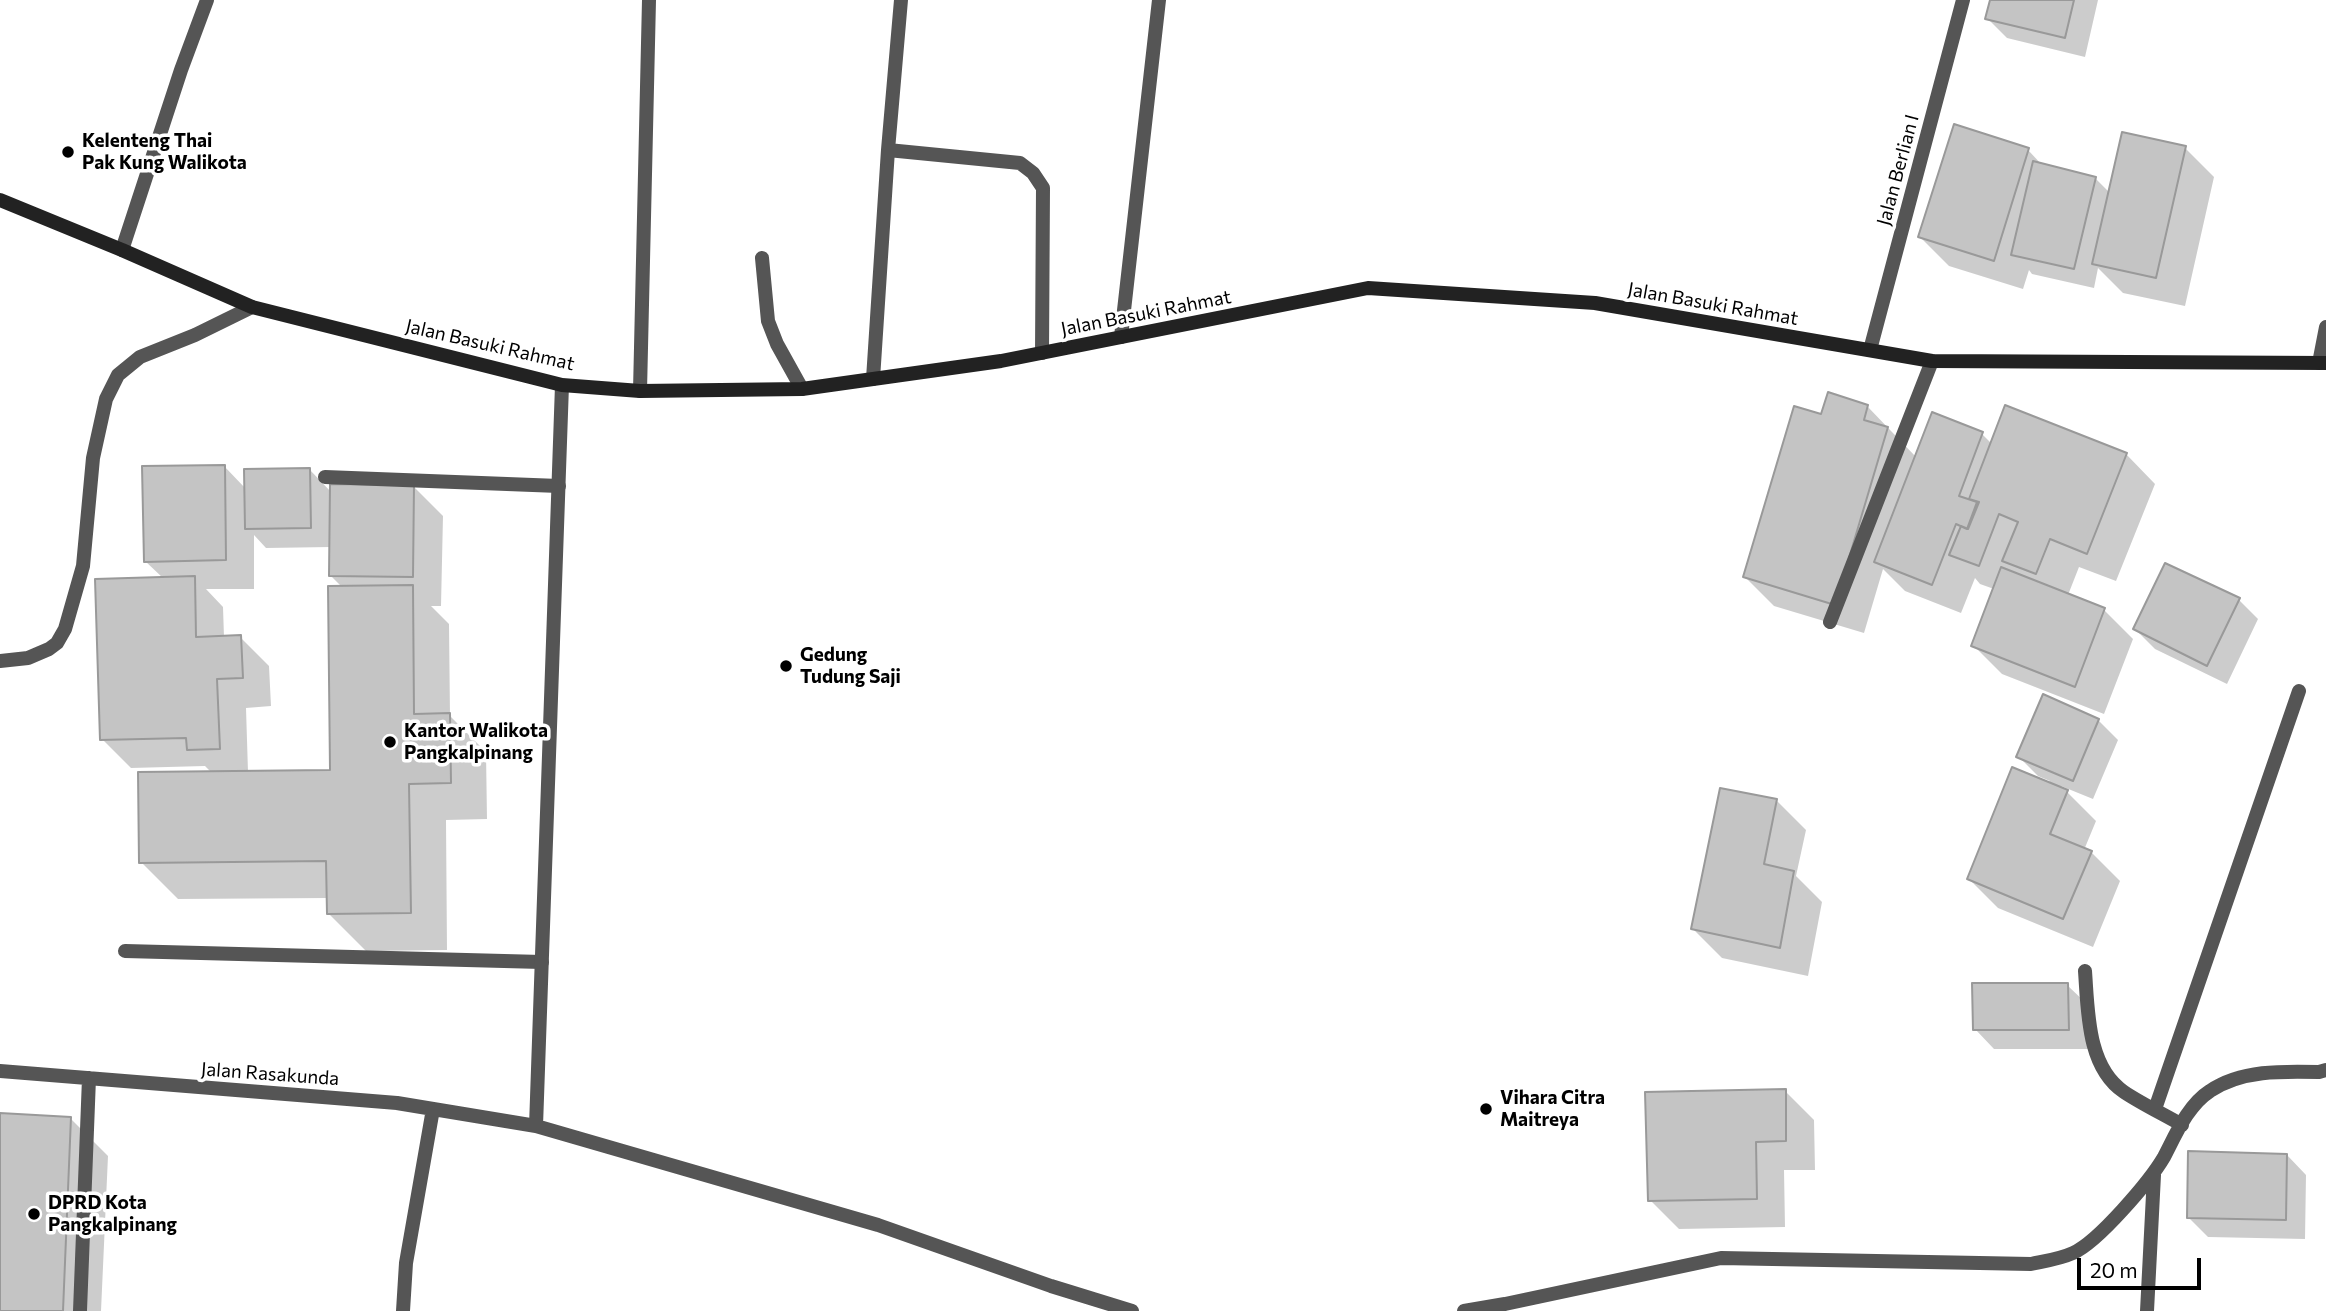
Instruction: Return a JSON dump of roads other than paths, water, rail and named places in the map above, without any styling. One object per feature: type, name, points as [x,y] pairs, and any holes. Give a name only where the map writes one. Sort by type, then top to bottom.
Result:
[{"type":"street","points":[[122,250],[207,0]]},
{"type":"street","points":[[640,391],[649,0]]},
{"type":"street","points":[[873,379],[901,0]]},
{"type":"street","points":[[1121,337],[1158,0]]},
{"type":"street","name":"Jalan Berlian I","points":[[1870,350],[1963,0]]},
{"type":"street","points":[[888,150],[1020,163],[1033,173],[1043,188],[1042,353]]},
{"type":"street","name":"Jalan Basuki Rahmat","points":[[0,200],[251,307],[562,385],[640,391],[802,389],[873,379],[1042,353],[1368,288],[1595,303],[1932,361],[2322,363]]},
{"type":"street","points":[[762,258],[768,321],[777,344],[802,389]]},
{"type":"street","points":[[0,662],[28,658],[49,649],[57,643],[65,629],[83,566],[93,458],[106,399],[118,374],[140,357],[195,335],[251,307]]},
{"type":"street","points":[[2322,363],[2326,327]]},
{"type":"street","points":[[1830,622],[1932,361]]},
{"type":"street","points":[[536,1126],[562,385]]},
{"type":"street","points":[[324,477],[559,486]]},
{"type":"street","points":[[2155,1109],[2299,691]]},
{"type":"street","points":[[125,951],[542,962]]},
{"type":"street","points":[[2085,971],[2091,1036],[2105,1073],[2122,1091],[2182,1125]]},
{"type":"street","points":[[1464,1311],[1721,1258],[2031,1264],[2072,1254],[2089,1244],[2154,1175],[2197,1101],[2210,1091],[2227,1082],[2273,1071],[2326,1070]]},
{"type":"street","name":"Jalan Rasakunda","points":[[0,1071],[397,1103],[536,1126],[878,1226],[1132,1311]]},
{"type":"street","points":[[80,1311],[89,1078]]},
{"type":"street","points":[[403,1311],[406,1263],[433,1109]]},
{"type":"street","points":[[2147,1311],[2154,1175]]},
{"type":"place","name":"Kelenteng Thai Pak Kung Walikota","points":[[68,152]]},
{"type":"place","name":"Gedung Tudung Saji","points":[[786,666]]},
{"type":"place","name":"Kantor Walikota Pangkalpinang","points":[[390,742]]},
{"type":"place","name":"Vihara Citra Maitreya","points":[[1486,1109]]},
{"type":"place","name":"DPRD Kota Pangkalpinang","points":[[34,1214]]}]
